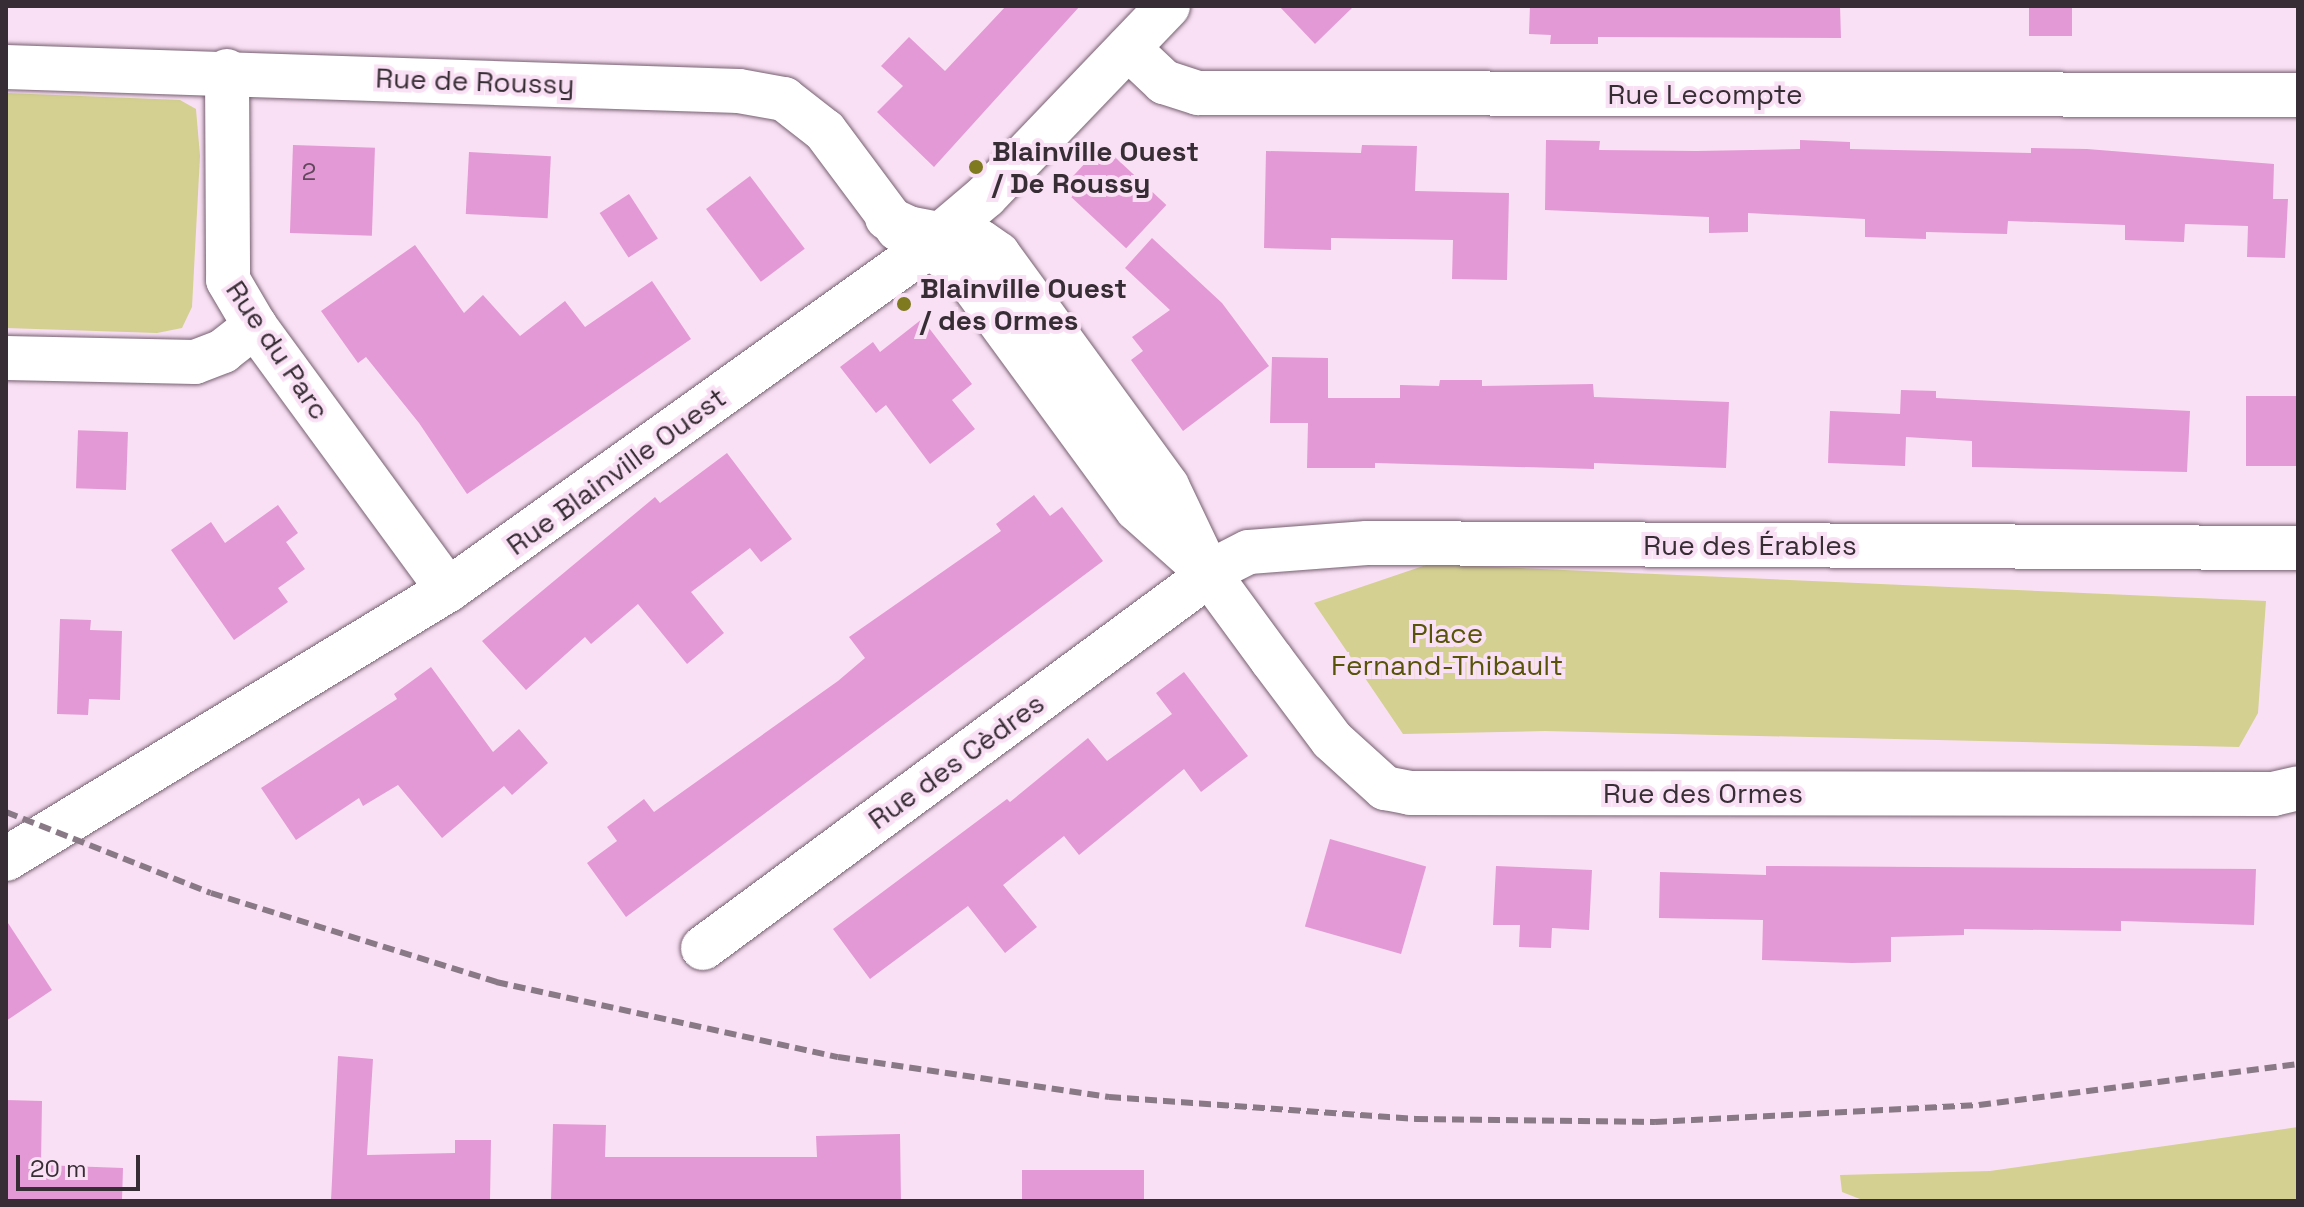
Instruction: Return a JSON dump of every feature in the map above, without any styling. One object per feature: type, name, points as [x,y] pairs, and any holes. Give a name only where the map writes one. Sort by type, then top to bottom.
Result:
[{"type":"street","name":"Rue Blainville Ouest","points":[[6,859],[448,590],[936,240],[1168,6]]},
{"type":"street","name":"Rue Lecompte","points":[[1128,48],[1164,82],[1198,93],[2298,95]]},
{"type":"street","name":"Rue de Roussy","points":[[6,67],[227,71],[762,94],[784,99],[810,116],[887,218],[936,240]]},
{"type":"street","name":"Rue du Parc","points":[[227,71],[225,267],[255,326],[448,590]]},
{"type":"street","name":"Rue des Ormes","points":[[936,240],[959,266],[1137,509],[1209,574],[1355,765],[1385,788],[1410,793],[2273,794],[2298,788]]},
{"type":"street","points":[[6,358],[195,362],[223,351],[255,326]]},
{"type":"street","name":"Rue des Érables","points":[[1209,574],[1249,552],[1328,543],[2298,548]]},
{"type":"street","name":"Rue des Cèdres","points":[[703,948],[1209,574]]},
{"type":"green space","points":[[6,93],[180,100],[196,109],[200,156],[192,307],[182,328],[157,333],[6,328]]},
{"type":"green space","name":"Place Fernand-Thibault","points":[[1429,564],[2266,601],[2258,713],[2239,747],[1545,731],[1403,734],[1314,603]]},
{"type":"green space","points":[[2298,1127],[2298,1201],[1865,1201],[1842,1192],[1840,1175],[1990,1171]]},
{"type":"building","points":[[1006,6],[1080,6],[934,167],[877,112],[903,86],[881,66],[909,37],[945,71]]},
{"type":"building","points":[[1279,6],[1354,6],[1315,44]]},
{"type":"building","points":[[1530,6],[1840,6],[1841,38],[1598,37],[1598,44],[1550,44],[1551,35],[1529,34]]},
{"type":"building","points":[[2029,6],[2072,6],[2072,36],[2029,36]]},
{"type":"building","points":[[1546,140],[1600,141],[1599,150],[1800,149],[1800,140],[1850,142],[1850,149],[2031,153],[2031,148],[2087,149],[2274,164],[2273,199],[2288,199],[2285,258],[2247,257],[2248,226],[2185,224],[2184,242],[2125,240],[2125,225],[2008,221],[2007,234],[1926,232],[1926,239],[1865,237],[1865,219],[1748,213],[1748,232],[1709,233],[1709,217],[1545,210]]},
{"type":"building","points":[[293,145],[375,148],[372,236],[290,233]]},
{"type":"building","points":[[1102,145],[1166,205],[1126,248],[1062,188]]},
{"type":"building","points":[[1362,145],[1417,146],[1415,191],[1509,193],[1507,280],[1452,279],[1453,240],[1331,238],[1331,250],[1264,248],[1266,151],[1361,153]]},
{"type":"building","points":[[469,152],[551,156],[548,218],[466,214]]},
{"type":"building","points":[[750,176],[805,249],[761,282],[706,209]]},
{"type":"building","points":[[629,194],[658,238],[629,258],[600,213]]},
{"type":"building","points":[[1152,238],[1222,303],[1269,366],[1183,431],[1131,360],[1143,351],[1132,337],[1170,310],[1125,268]]},
{"type":"building","points":[[415,245],[464,313],[483,295],[520,336],[565,301],[585,327],[652,281],[691,339],[467,494],[419,423],[366,357],[358,363],[321,311]]},
{"type":"building","points":[[922,319],[972,384],[952,400],[975,429],[930,464],[886,405],[876,413],[840,367],[873,342],[880,352]]},
{"type":"building","points":[[1272,357],[1328,358],[1328,398],[1400,398],[1400,385],[1439,386],[1440,380],[1482,380],[1482,386],[1593,384],[1594,397],[1729,402],[1726,468],[1594,463],[1594,469],[1375,463],[1375,468],[1307,468],[1308,423],[1270,423]]},
{"type":"building","points":[[1901,390],[1936,391],[1936,398],[2190,411],[2187,472],[1972,467],[1972,441],[1906,437],[1905,466],[1828,463],[1830,411],[1900,414]]},
{"type":"building","points":[[2246,396],[2298,396],[2298,466],[2246,466]]},
{"type":"building","points":[[78,430],[128,432],[126,490],[76,488]]},
{"type":"building","points":[[727,453],[792,539],[761,562],[750,548],[691,592],[724,633],[687,664],[638,604],[591,644],[585,637],[526,690],[482,641],[655,497],[660,503]]},
{"type":"building","points":[[1034,495],[1050,516],[1062,507],[1103,561],[626,917],[587,863],[617,841],[607,827],[644,799],[654,812],[838,681],[865,658],[849,637],[1001,531],[996,524]]},
{"type":"building","points":[[278,505],[298,533],[286,542],[305,569],[278,588],[288,602],[234,640],[171,550],[211,522],[225,543]]},
{"type":"building","points":[[60,619],[91,620],[90,630],[122,631],[120,700],[89,699],[88,715],[57,714]]},
{"type":"building","points":[[431,667],[493,752],[519,729],[548,763],[512,795],[504,786],[442,838],[398,785],[363,806],[359,798],[296,840],[261,788],[397,699],[394,694]]},
{"type":"building","points":[[1184,672],[1248,756],[1201,792],[1184,769],[1079,855],[1064,836],[1003,885],[1037,927],[1005,953],[968,906],[870,979],[833,929],[1007,799],[1010,802],[1088,738],[1107,761],[1172,714],[1156,693]]},
{"type":"building","points":[[1330,839],[1426,867],[1401,954],[1305,926]]},
{"type":"building","points":[[1496,866],[1592,870],[1589,930],[1552,928],[1551,948],[1519,947],[1520,925],[1493,925]]},
{"type":"building","points":[[1766,866],[2256,869],[2254,925],[2121,921],[2121,931],[1964,929],[1964,935],[1891,937],[1891,962],[1852,963],[1762,960],[1763,920],[1659,918],[1660,872],[1766,875]]},
{"type":"building","points":[[6,920],[52,990],[6,1021]]},
{"type":"building","points":[[338,1056],[373,1059],[367,1155],[455,1153],[455,1140],[491,1140],[490,1201],[331,1201]]},
{"type":"building","points":[[6,1100],[42,1101],[41,1165],[123,1168],[122,1201],[6,1201]]},
{"type":"building","points":[[553,1124],[606,1125],[605,1157],[817,1157],[816,1136],[900,1134],[901,1201],[551,1201]]},
{"type":"building","points":[[1022,1170],[1144,1170],[1144,1201],[1022,1201]]},
{"type":"railway","points":[[6,812],[211,893],[496,982],[838,1057],[1109,1097],[1416,1119],[1655,1122],[1979,1105],[2298,1064]]},
{"type":"place","name":"Blainville Ouest / De Roussy","points":[[976,167]]},
{"type":"place","name":"Blainville Ouest / des Ormes","points":[[904,304]]}]
